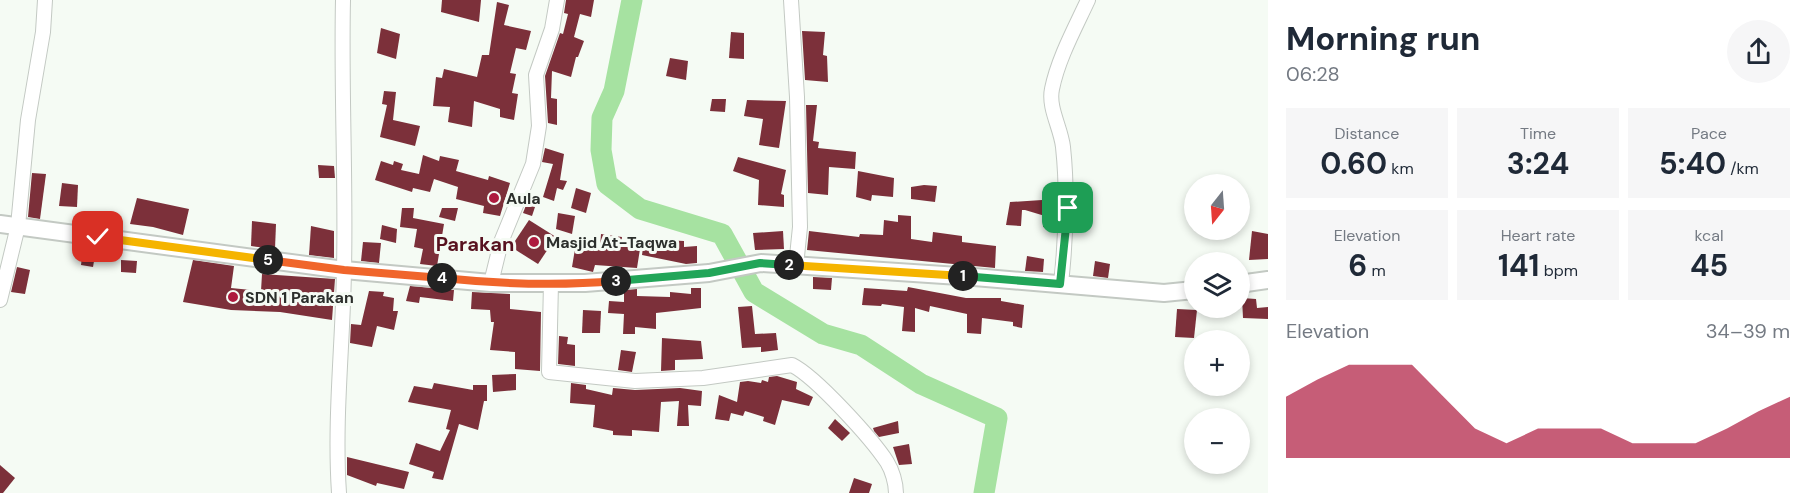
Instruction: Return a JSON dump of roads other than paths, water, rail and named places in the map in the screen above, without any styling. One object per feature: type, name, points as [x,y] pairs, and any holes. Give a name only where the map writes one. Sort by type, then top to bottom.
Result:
[{"type":"street","points":[[0,300],[18,226],[28,120],[43,32],[45,0]]},
{"type":"street","points":[[339,493],[336,450],[344,270],[343,0]]},
{"type":"street","points":[[491,283],[501,242],[533,164],[538,126],[536,75],[552,29],[557,0]]},
{"type":"street","points":[[791,0],[797,97],[800,227],[796,266]]},
{"type":"street","points":[[1060,284],[1068,208],[1063,145],[1051,101],[1052,90],[1060,65],[1088,0]]},
{"type":"street","points":[[0,224],[344,270],[491,283],[585,283],[698,274],[760,263],[1164,293],[1184,291]]},
{"type":"street","points":[[1250,282],[1268,280]]},
{"type":"street","points":[[551,283],[549,372],[634,381],[703,378],[792,365],[823,390],[876,449],[890,468],[896,493]]},
{"type":"waterway","points":[[632,0],[614,91],[602,118],[601,150],[607,184],[640,209],[722,234],[754,292],[823,334],[861,345],[921,384],[997,418],[984,493]]},
{"type":"place","name":"Aula","points":[[494,198]]},
{"type":"place","name":"Masjid At-Taqwa","points":[[534,242]]},
{"type":"place","name":"SDN 1 Parakan","points":[[233,297]]},
{"type":"district","name":"Parakan","points":[[475,244]]}]
